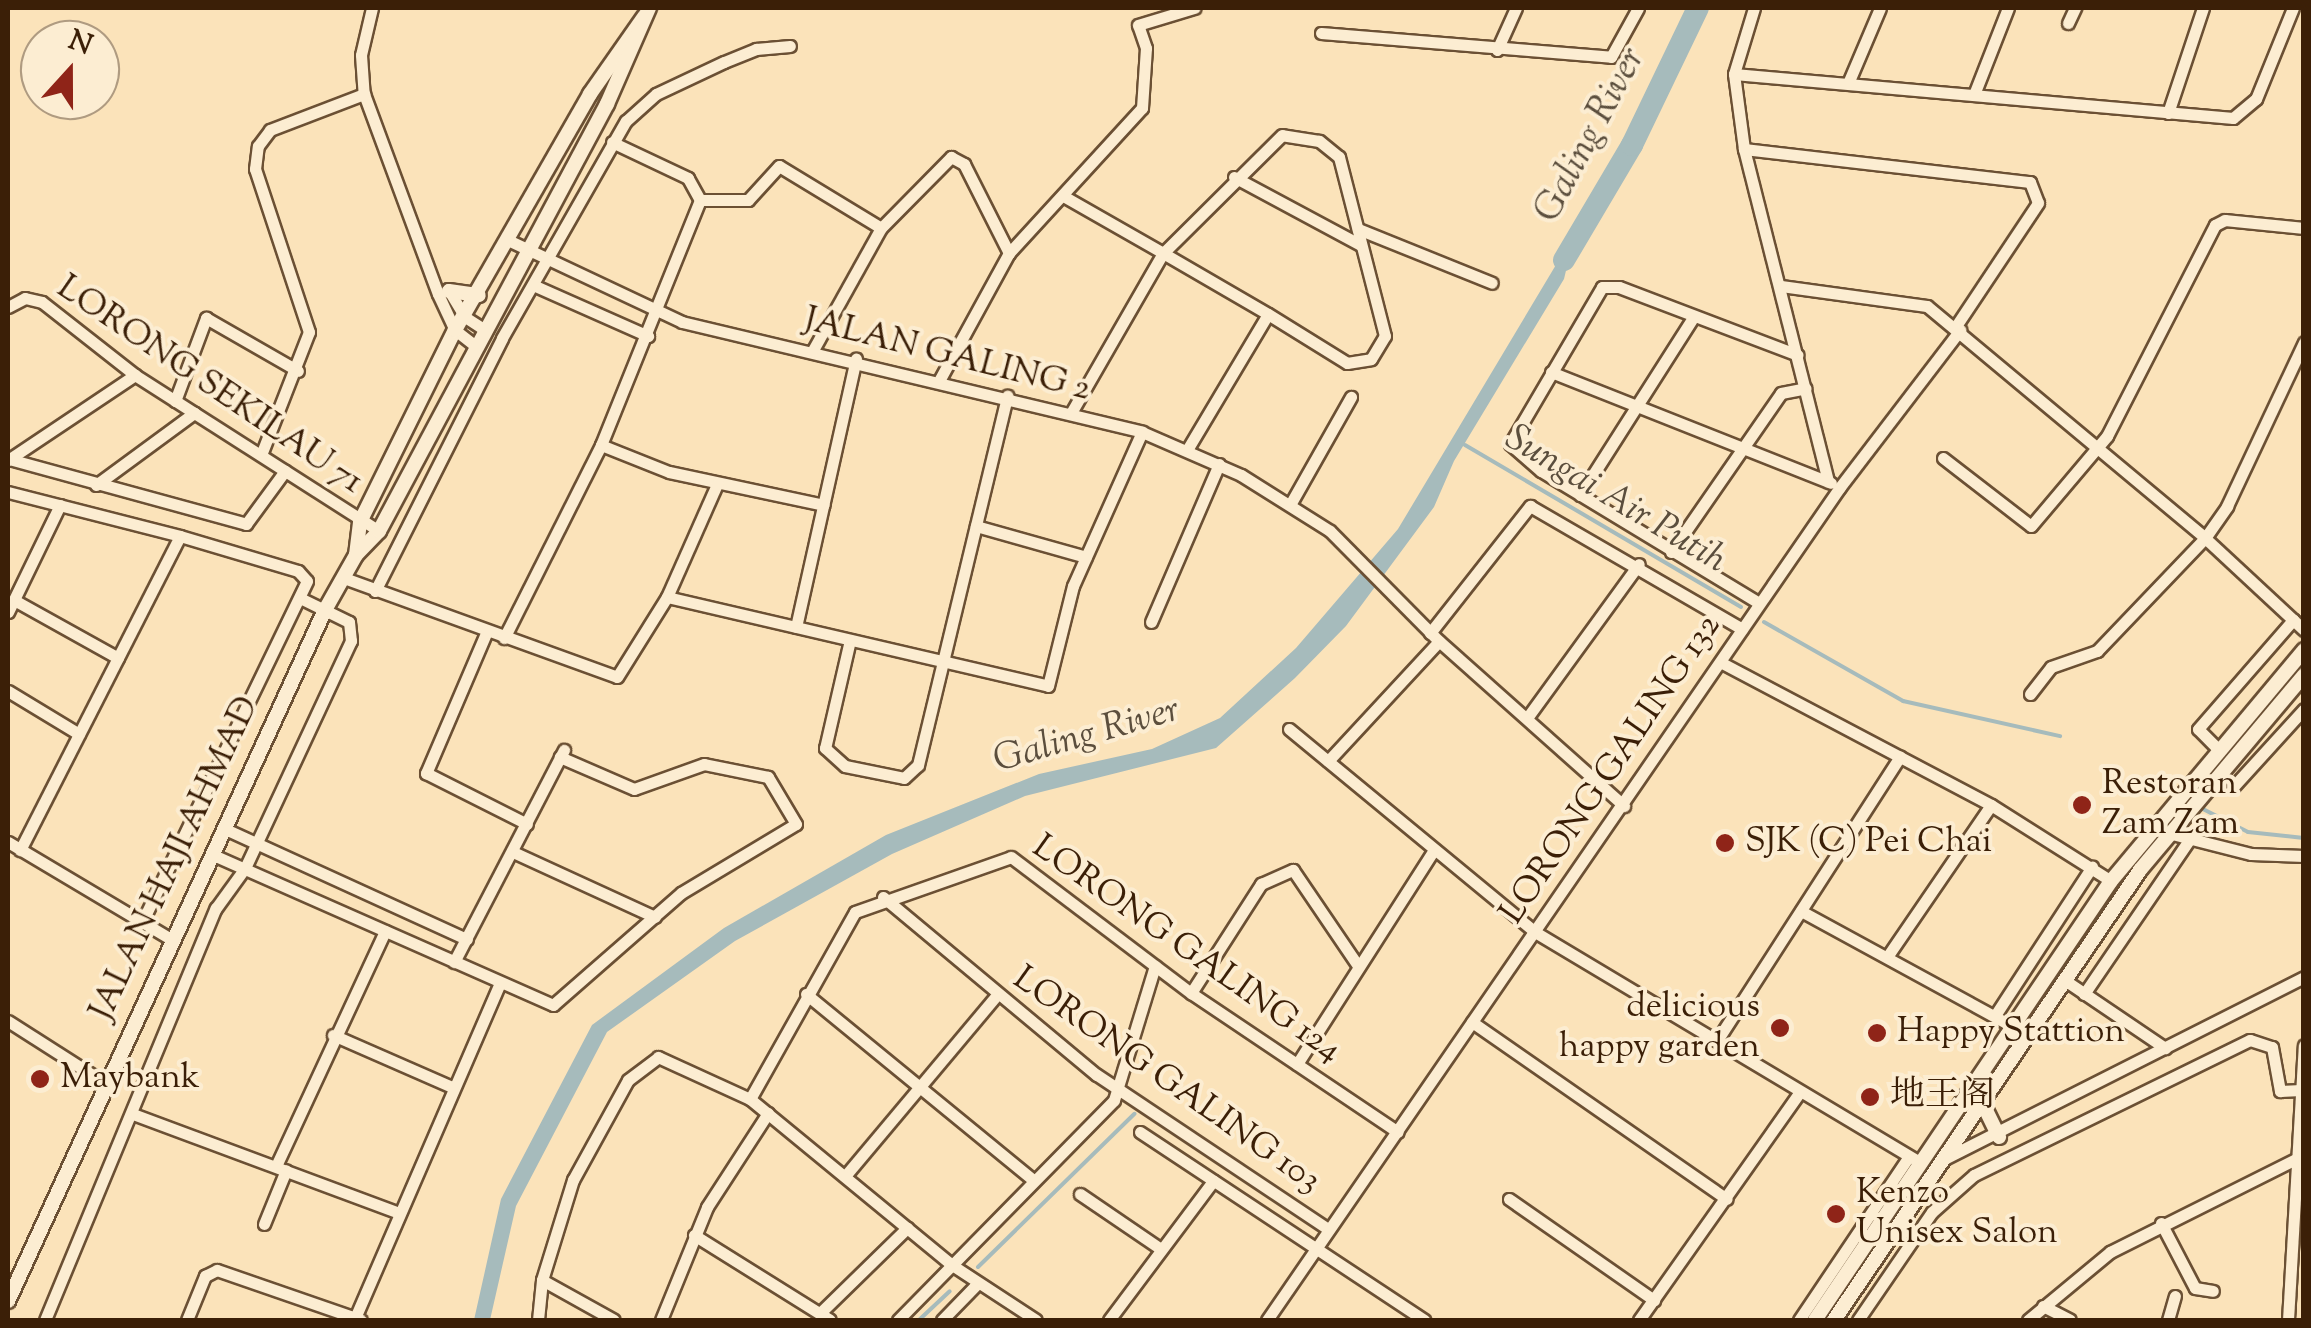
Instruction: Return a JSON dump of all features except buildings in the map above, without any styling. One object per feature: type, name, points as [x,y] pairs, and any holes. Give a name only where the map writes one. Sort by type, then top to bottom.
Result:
[{"type":"street","points":[[372,8],[361,55],[364,94],[436,280],[473,344]]},
{"type":"street","points":[[940,379],[1009,252],[1065,197],[1145,100],[1146,48],[1138,25],[1194,8]]},
{"type":"street","points":[[1497,50],[1516,8]]},
{"type":"street","points":[[1321,33],[1612,57],[1638,8]]},
{"type":"street","points":[[1754,8],[1734,74],[1744,149],[1834,484]]},
{"type":"street","points":[[1849,81],[1880,8]]},
{"type":"street","points":[[1975,92],[2008,8]]},
{"type":"street","points":[[2068,23],[2075,8]]},
{"type":"street","points":[[2168,113],[2204,8]]},
{"type":"street","points":[[1734,74],[1975,92],[2168,113],[2242,116],[2256,100],[2293,8]]},
{"type":"street","name":"JALAN HAJI AHMAD","points":[[356,556],[360,522],[460,323],[590,94],[646,12]]},
{"type":"street","name":"JALAN HAJI AHMAD","points":[[8,1296],[13,1272],[326,610],[356,556],[378,531],[473,344],[608,104],[646,12]]},
{"type":"street","points":[[375,591],[533,285],[612,142],[656,94],[742,54],[790,46]]},
{"type":"street","points":[[260,455],[298,371],[308,318],[255,158],[270,130],[364,94]]},
{"type":"street","points":[[1065,197],[1163,253],[1355,364],[1371,359],[1385,336],[1339,157],[1319,142],[1282,135],[1234,177],[1163,253],[1071,413]]},
{"type":"street","points":[[504,638],[601,444],[658,314],[700,200],[688,178],[612,142]]},
{"type":"street","name":"LORONG GALING 132","points":[[1267,1320],[1722,663],[1834,484],[1958,328],[2038,203],[2030,182],[1744,149]]},
{"type":"street","points":[[813,350],[881,228],[956,157],[1009,252]]},
{"type":"street","points":[[700,200],[748,200],[778,166],[881,228]]},
{"type":"street","points":[[1234,177],[1362,245]]},
{"type":"street","points":[[1943,458],[2031,526],[2099,448],[2214,226],[2225,220],[2304,228]]},
{"type":"street","points":[[1358,229],[1492,283]]},
{"type":"street","name":"JALAN GALING 2","points":[[510,240],[658,314],[1071,413],[1142,432],[1219,464],[1291,503],[1356,555],[1435,637],[1624,806]]},
{"type":"street","points":[[436,280],[450,291],[478,295]]},
{"type":"street","points":[[533,285],[648,336]]},
{"type":"street","points":[[1782,286],[1919,302],[1958,328],[2299,622],[2198,729],[2218,750]]},
{"type":"street","points":[[1759,603],[1671,552],[1509,447],[1602,287],[1798,355]]},
{"type":"street","points":[[450,291],[460,323]]},
{"type":"street","name":"LORONG SEKILAU 71","points":[[8,307],[25,298],[42,302],[134,375],[378,531]]},
{"type":"street","points":[[1188,450],[1268,314]]},
{"type":"street","points":[[1580,495],[1694,316]]},
{"type":"street","points":[[175,401],[206,318],[298,371]]},
{"type":"street","points":[[460,323],[482,328]]},
{"type":"street","points":[[2030,694],[2050,667],[2097,650],[2205,538],[2226,506],[2304,342]]},
{"type":"street","points":[[796,627],[856,360]]},
{"type":"street","points":[[1551,372],[1834,484]]},
{"type":"street","points":[[8,460],[134,375]]},
{"type":"street","points":[[1671,552],[1782,393],[1806,388]]},
{"type":"street","points":[[850,640],[825,748],[844,766],[904,778],[918,765],[1007,396]]},
{"type":"street","points":[[1291,503],[1351,397]]},
{"type":"street","points":[[96,485],[194,413]]},
{"type":"street","points":[[667,598],[1051,684],[1067,604],[1142,432]]},
{"type":"street","points":[[601,444],[717,484],[824,505]]},
{"type":"street","points":[[8,460],[246,524],[285,470]]},
{"type":"street","points":[[1151,622],[1219,464]]},
{"type":"street","points":[[344,578],[617,677],[667,598],[717,484]]},
{"type":"street","points":[[8,492],[180,536],[298,572],[306,581],[302,599],[142,922]]},
{"type":"street","points":[[8,612],[60,505]]},
{"type":"street","points":[[1328,760],[1435,637],[1530,506],[1639,564],[1742,629]]},
{"type":"street","points":[[976,526],[1086,558]]},
{"type":"street","points":[[20,850],[180,536]]},
{"type":"street","points":[[1527,718],[1639,564]]},
{"type":"street","points":[[45,1320],[216,908],[245,868],[351,641],[349,622],[302,599]]},
{"type":"street","points":[[14,600],[118,658]]},
{"type":"street","points":[[487,631],[426,773],[527,824]]},
{"type":"street","points":[[1799,1320],[2014,1027],[2111,881],[2304,650]]},
{"type":"street","points":[[1722,663],[1990,805],[2111,881]]},
{"type":"street","points":[[1834,1320],[2168,833],[2304,675]]},
{"type":"street","points":[[8,691],[80,734]]},
{"type":"street","points":[[2234,787],[2304,709]]},
{"type":"street","points":[[1288,728],[1432,853],[1535,932],[1718,1039],[1914,1161],[1942,1160],[1999,1137],[2304,977]]},
{"type":"street","points":[[211,854],[546,1005],[560,1003],[690,886],[793,829],[796,818],[768,776],[704,764],[634,788],[562,753],[454,962]]},
{"type":"street","points":[[1718,1039],[1900,757]]},
{"type":"street","points":[[1887,957],[1990,805]]},
{"type":"street","points":[[223,828],[466,939]]},
{"type":"street","points":[[2168,833],[2251,854],[2304,856]]},
{"type":"street","points":[[2084,994],[2189,840]]},
{"type":"street","points":[[8,842],[170,939]]},
{"type":"street","points":[[512,852],[655,917]]},
{"type":"street","points":[[1296,1064],[1432,853]]},
{"type":"street","name":"LORONG GALING 124","points":[[750,1099],[855,912],[882,897],[1011,857],[1191,993],[1398,1132]]},
{"type":"street","points":[[1996,1014],[2092,868]]},
{"type":"street","points":[[1191,993],[1261,884],[1293,870],[1358,964]]},
{"type":"street","name":"LORONG GALING 103","points":[[882,897],[996,996],[1120,1091],[1328,1229]]},
{"type":"street","points":[[1801,911],[2014,1027]]},
{"type":"street","points":[[264,1224],[281,1168],[333,1036],[385,932]]},
{"type":"street","points":[[898,1320],[1120,1091],[1155,966]]},
{"type":"street","points":[[2066,981],[2165,1048]]},
{"type":"street","points":[[187,1320],[212,1270],[358,1319],[396,1212],[500,984]]},
{"type":"street","points":[[806,994],[1032,1179]]},
{"type":"street","points":[[845,1176],[996,996]]},
{"type":"street","points":[[8,1022],[105,1083]]},
{"type":"street","points":[[1472,1022],[1727,1199]]},
{"type":"street","points":[[333,1036],[452,1087]]},
{"type":"street","points":[[1858,1320],[1953,1190],[1974,1175],[2250,1040],[2272,1047],[2280,1091],[2302,1090]]},
{"type":"street","points":[[2288,1320],[2297,1250],[2296,1159],[2304,1046]]},
{"type":"street","points":[[538,1320],[542,1280],[581,1163],[628,1080],[658,1058],[750,1099],[952,1265],[1036,1320]]},
{"type":"street","points":[[2097,1087],[2109,1108]]},
{"type":"street","points":[[1640,1320],[1800,1092]]},
{"type":"street","points":[[1982,1102],[1999,1137]]},
{"type":"street","points":[[660,1320],[723,1177],[768,1113]]},
{"type":"street","points":[[133,1114],[396,1212]]},
{"type":"street","name":"LORONG GALING 103","points":[[1140,1132],[1424,1320]]},
{"type":"street","points":[[2028,1320],[2089,1265],[2161,1222],[2296,1159]]},
{"type":"street","points":[[1815,1320],[1914,1161]]},
{"type":"street","points":[[1109,1320],[1212,1180]]},
{"type":"street","points":[[1080,1194],[1161,1249]]},
{"type":"street","points":[[1509,1199],[1654,1300]]},
{"type":"street","points":[[2161,1222],[2195,1288],[2213,1291]]},
{"type":"street","points":[[694,1236],[825,1317],[907,1228]]},
{"type":"street","points":[[542,1280],[614,1320]]},
{"type":"street","points":[[942,1320],[978,1284]]},
{"type":"street","points":[[1851,1296],[1869,1304]]},
{"type":"street","points":[[2168,1320],[2175,1296]]},
{"type":"street","points":[[2042,1306],[2070,1320]]},
{"type":"shaded area","points":[[1575,233],[1564,279],[1454,461],[1434,507],[1346,626],[1295,678],[1216,748],[1025,796],[892,854],[735,941],[607,1032],[516,1206],[490,1320],[474,1320],[501,1199],[592,1025],[724,928],[886,835],[1039,774],[1152,749],[1220,718],[1296,648],[1398,529]]},
{"type":"waterway","name":"Galing River","points":[[1564,260],[1632,145],[1698,8]]},
{"type":"waterway","name":"Sungai Air Putih","points":[[1465,445],[1741,607]]},
{"type":"waterway","name":"Sungai Air Putih","points":[[1764,622],[1903,701],[2060,736]]},
{"type":"waterway","name":"Sungai Air Putih","points":[[2199,807],[2248,832],[2304,838]]},
{"type":"waterway","points":[[978,1267],[1134,1114]]},
{"type":"waterway","points":[[919,1320],[950,1291]]},
{"type":"place","name":"Restoran Zam Zam","points":[[2082,805]]},
{"type":"place","name":"SJK (C) Pei Chai","points":[[1725,843]]},
{"type":"place","name":"delicious happy garden","points":[[1780,1028]]},
{"type":"place","name":"Happy Stattion","points":[[1877,1033]]},
{"type":"place","name":"Maybank","points":[[40,1079]]},
{"type":"place","name":"地王阁","points":[[1870,1097]]},
{"type":"place","name":"Kenzo Unisex Salon","points":[[1836,1214]]}]
